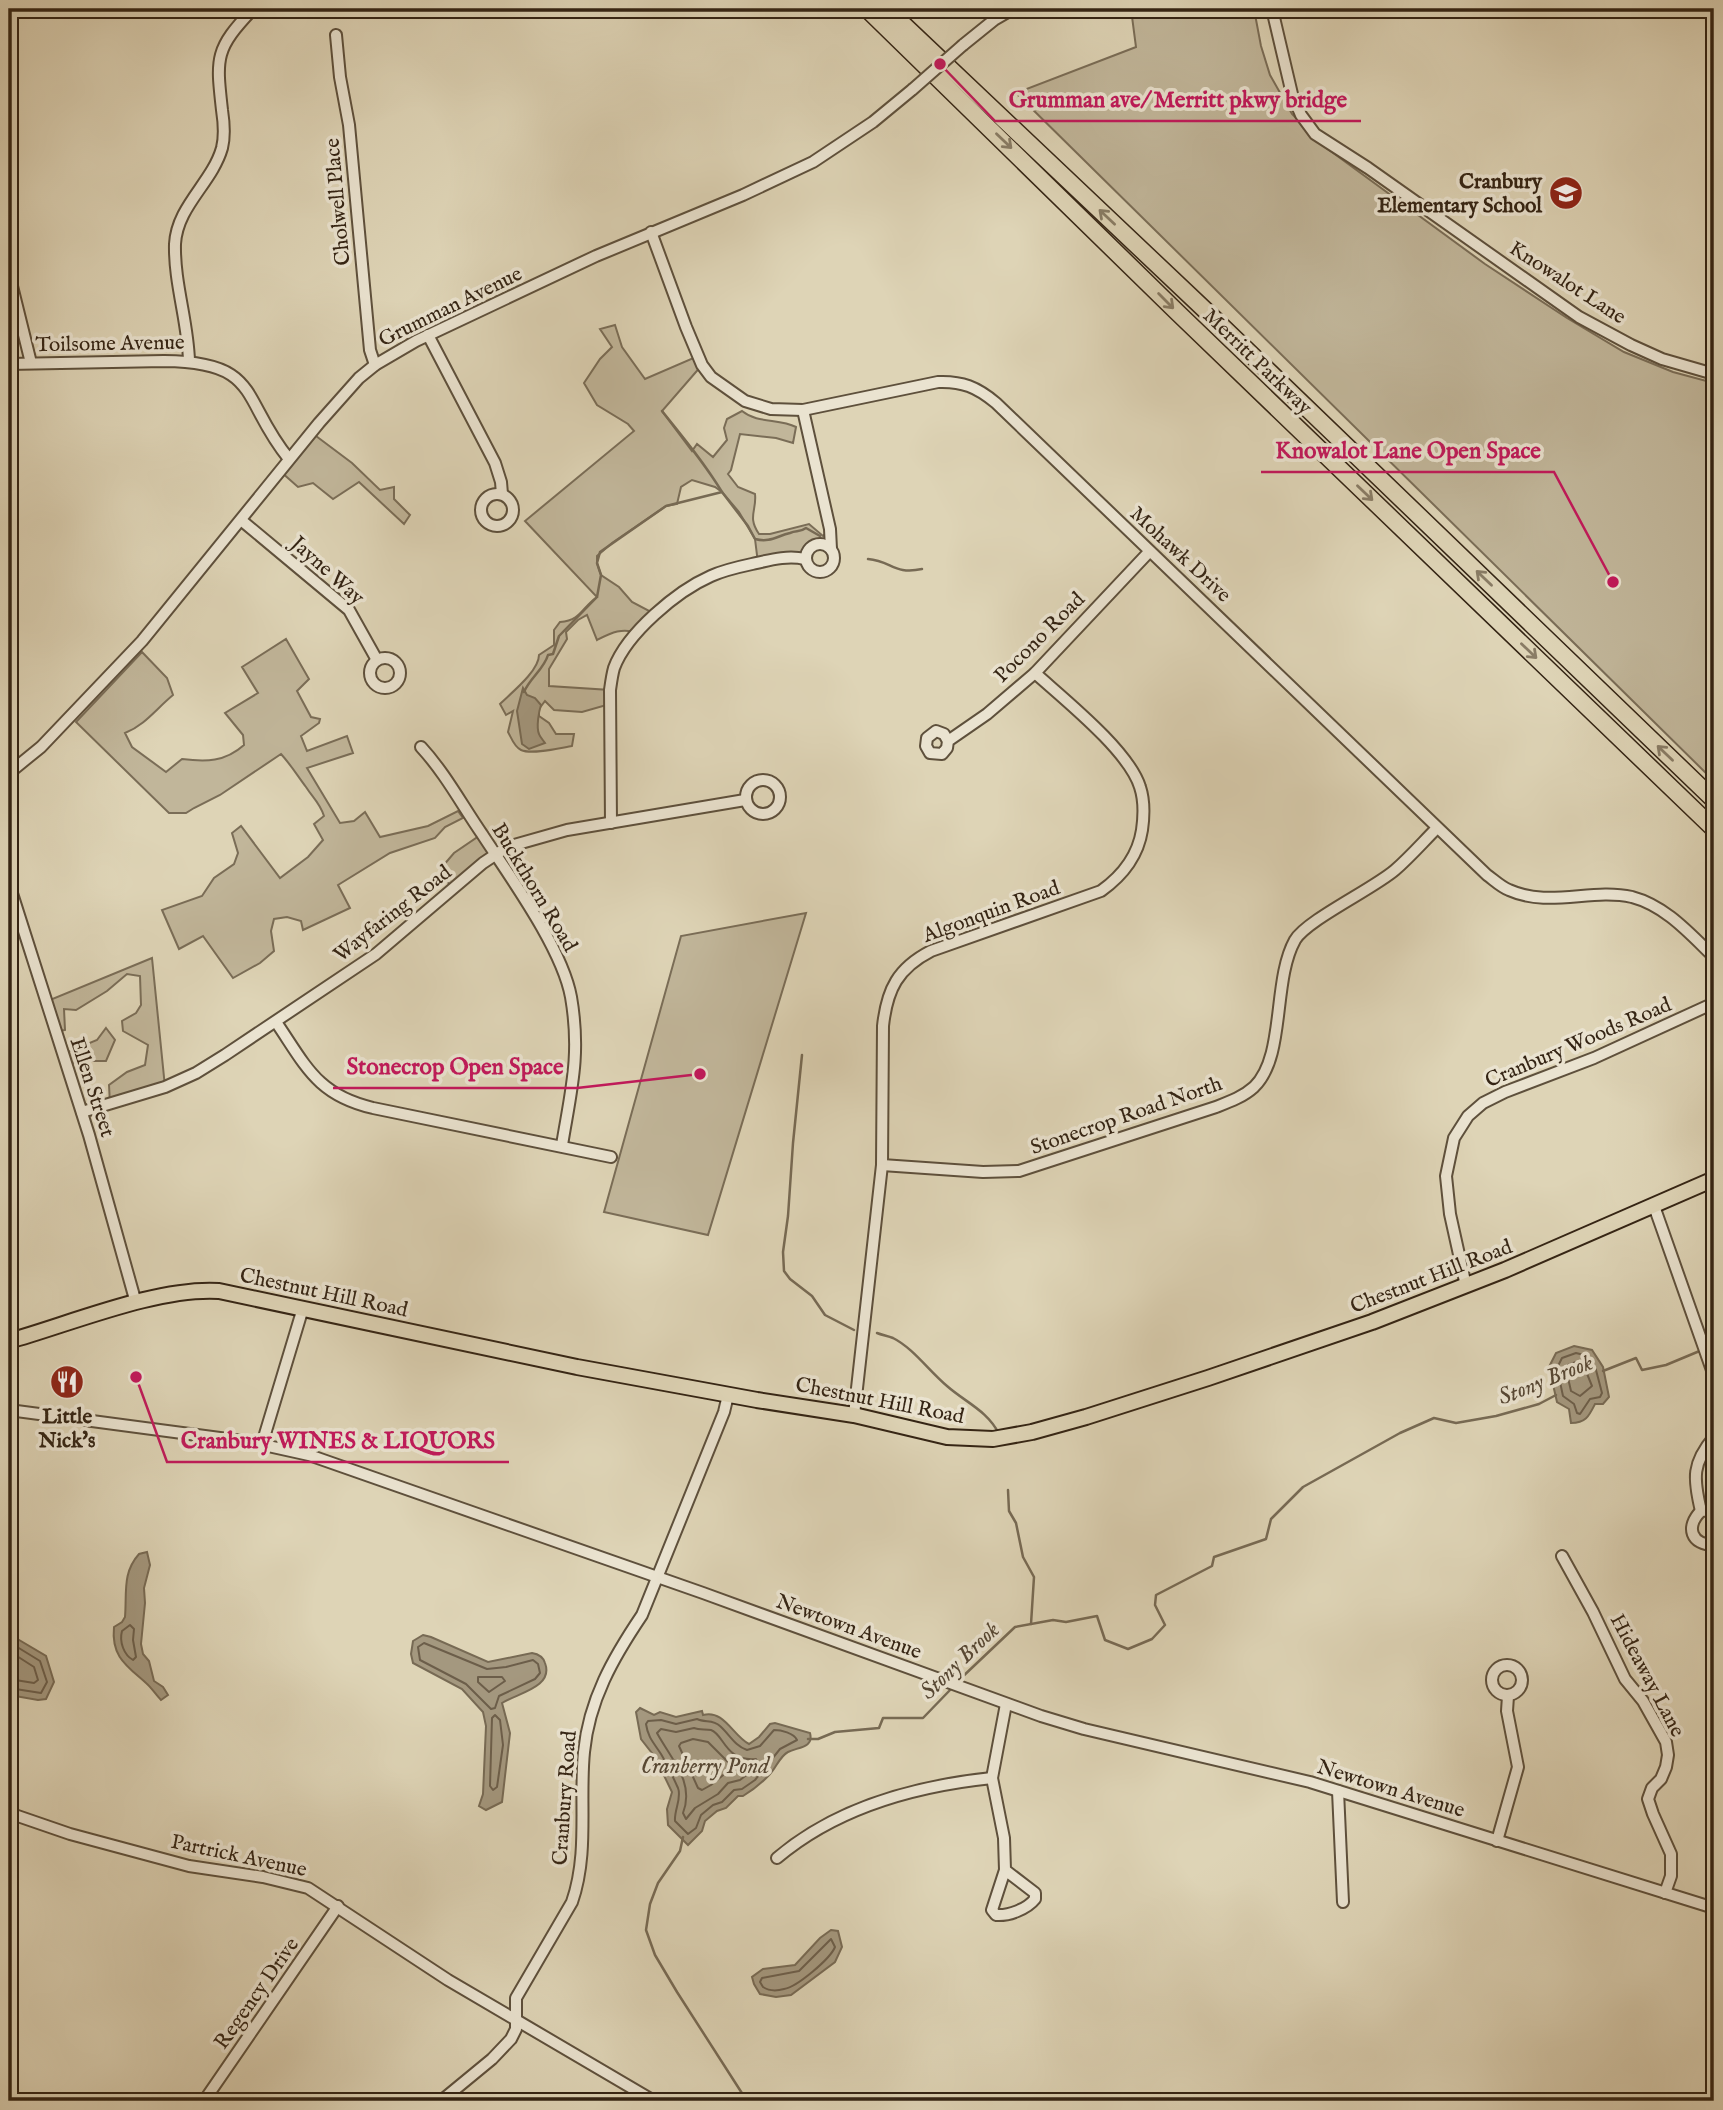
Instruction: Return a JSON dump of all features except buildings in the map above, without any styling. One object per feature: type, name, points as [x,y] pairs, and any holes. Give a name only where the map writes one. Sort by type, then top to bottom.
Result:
[{"type":"highway","name":"Merritt Parkway","points":[[866,9],[1714,829]]},
{"type":"highway","name":"Merritt Parkway","points":[[887,9],[1204,309],[1714,800]]},
{"type":"main road","name":"Chestnut Hill Road","points":[[9,1341],[136,1303],[170,1295],[208,1291],[303,1308],[577,1367],[855,1415],[947,1437],[985,1439],[1023,1434],[1209,1378],[1381,1319],[1466,1286],[1714,1179]]},
{"type":"street","points":[[189,361],[176,258],[177,233],[181,219],[216,163],[222,147],[225,128],[218,61],[225,43],[253,9]]},
{"type":"street","name":"Grumman Avenue","points":[[9,773],[41,747],[115,670],[165,613],[289,459],[375,365],[428,335],[651,232],[743,195],[813,162],[873,122],[963,45],[994,20],[1013,9]]},
{"type":"street","name":"Knowalot Lane","points":[[1272,9],[1292,94],[1301,116],[1315,134],[1378,175],[1579,317],[1652,354],[1714,374]]},
{"type":"street","name":"Cholwell Place","points":[[336,35],[349,125],[370,350],[375,365]]},
{"type":"street","name":"Mohawk Drive","points":[[651,232],[694,349],[711,377],[745,401],[771,409],[803,410],[938,382],[953,381],[974,387],[996,403],[1487,875],[1507,890],[1533,898],[1608,894],[1633,898],[1671,916],[1714,957]]},
{"type":"street","points":[[9,274],[31,363]]},
{"type":"street","points":[[428,335],[495,463],[502,494]]},
{"type":"street","name":"Toilsome Avenue","points":[[9,364],[200,362],[222,370],[245,385],[279,447],[289,459]]},
{"type":"street","points":[[803,410],[830,529],[834,563],[823,573],[813,571],[806,559],[809,550],[817,544],[831,549]]},
{"type":"street","name":"Jayne Way","points":[[241,520],[349,610],[377,660]]},
{"type":"street","name":"Pocono Road","points":[[948,741],[987,715],[1035,673],[1149,552]]},
{"type":"street","points":[[611,822],[610,690],[615,668],[624,651],[655,614],[677,596],[708,577],[728,569],[786,557],[806,559]]},
{"type":"street","name":"Algonquin Road","points":[[855,1415],[882,1165],[883,1026],[888,1000],[898,976],[913,961],[932,951],[1101,891],[1124,870],[1140,842],[1144,801],[1133,771],[1118,752],[1035,673]]},
{"type":"street","name":"Buckthorn Road","points":[[421,747],[437,765],[495,854],[541,929],[568,985],[575,1035],[575,1067],[562,1145]]},
{"type":"street","name":"Wayfaring Road","points":[[82,1112],[165,1087],[196,1073],[392,942],[495,854],[547,835],[745,800]]},
{"type":"street","name":"Stonecrop Road North","points":[[882,1165],[983,1172],[1019,1171],[1199,1113],[1247,1093],[1262,1078],[1270,1061],[1283,980],[1296,939],[1309,927],[1395,870],[1437,828]]},
{"type":"street","name":"Ellen Street","points":[[9,884],[82,1112],[136,1303]]},
{"type":"street","name":"Cranbury Woods Road","points":[[1466,1286],[1450,1214],[1446,1176],[1454,1138],[1468,1116],[1483,1103],[1505,1092],[1594,1058],[1714,1003]]},
{"type":"street","points":[[276,1022],[318,1082],[343,1099],[373,1108],[611,1157]]},
{"type":"street","points":[[1654,1206],[1714,1376]]},
{"type":"street","points":[[262,1444],[303,1308]]},
{"type":"street","name":"Cranbury Road","points":[[441,2101],[503,2049],[514,2034],[516,1998],[569,1909],[575,1894],[584,1827],[583,1753],[595,1697],[623,1643],[642,1615],[724,1412],[728,1395]]},
{"type":"street","name":"Newtown Avenue","points":[[9,1410],[262,1444],[324,1460],[1006,1704],[1084,1729],[1282,1775],[1338,1791],[1714,1909]]},
{"type":"street","points":[[1701,1511],[1695,1480],[1697,1466],[1700,1455],[1714,1437]]},
{"type":"street","points":[[1714,1510],[1701,1511],[1693,1518],[1691,1528],[1695,1538],[1703,1545],[1714,1545]]},
{"type":"street","name":"Hideaway Lane","points":[[1562,1556],[1625,1679],[1643,1700],[1666,1742],[1666,1767],[1648,1799],[1671,1854],[1671,1876],[1665,1893]]},
{"type":"street","points":[[1497,1841],[1518,1767],[1507,1711],[1508,1696]]},
{"type":"street","points":[[1006,1704],[992,1778],[1004,1838],[1006,1870],[992,1910],[996,1915],[1013,1912],[1035,1899],[1035,1893],[1006,1870]]},
{"type":"street","points":[[776,1858],[839,1818],[883,1800],[936,1785],[992,1778]]},
{"type":"street","points":[[1338,1791],[1343,1902]]},
{"type":"street","name":"Partrick Avenue","points":[[9,1813],[70,1834],[189,1866],[299,1885],[321,1895],[449,1980],[654,2101]]},
{"type":"street","name":"Regency Drive","points":[[204,2101],[338,1906]]},
{"type":"shaded area","points":[[1131,9],[1254,9],[1270,75],[1292,114],[1321,144],[1485,264],[1567,318],[1624,352],[1673,372],[1714,383],[1714,781],[1016,93],[1136,47]]},
{"type":"shaded area","points":[[615,325],[622,347],[645,379],[698,356],[702,365],[662,411],[692,451],[697,444],[713,457],[727,440],[724,428],[727,419],[742,411],[755,418],[796,427],[793,443],[740,434],[728,474],[738,487],[755,494],[753,518],[759,534],[770,534],[809,524],[823,536],[830,529],[827,546],[818,544],[812,546],[806,554],[758,563],[755,539],[739,512],[722,492],[692,480],[681,487],[677,504],[666,506],[597,556],[601,575],[619,587],[632,602],[655,614],[637,634],[622,631],[597,640],[587,615],[566,632],[567,639],[549,669],[549,686],[610,690],[610,704],[582,712],[554,710],[545,701],[539,709],[539,716],[549,723],[556,734],[574,734],[572,746],[546,751],[521,750],[516,747],[508,732],[513,711],[506,715],[500,704],[530,675],[539,655],[554,645],[554,630],[560,622],[573,619],[597,597],[525,521],[634,431],[628,424],[597,405],[584,383],[600,359],[612,347],[600,329]]},
{"type":"shaded area","points":[[316,436],[352,463],[380,490],[394,487],[394,499],[410,515],[404,524],[359,482],[333,499],[313,483],[298,487],[280,471],[301,444]]},
{"type":"shaded area","points":[[286,639],[309,679],[297,691],[311,717],[320,719],[319,723],[301,736],[307,751],[347,736],[353,753],[307,768],[340,823],[354,821],[365,812],[380,837],[428,826],[458,811],[463,818],[445,827],[435,838],[390,853],[338,885],[350,908],[303,930],[301,921],[287,917],[274,919],[271,931],[274,951],[260,963],[233,978],[203,936],[179,949],[162,910],[202,896],[214,878],[234,864],[238,853],[232,833],[241,826],[280,878],[308,857],[323,840],[314,824],[324,816],[318,804],[281,754],[220,795],[186,813],[169,813],[76,722],[142,652],[167,678],[173,695],[144,721],[125,733],[132,747],[166,772],[182,759],[207,760],[230,755],[244,745],[243,735],[225,713],[258,693],[242,667]]},
{"type":"shaded area","points":[[482,834],[495,854],[452,892],[442,867],[454,853]]},
{"type":"shaded area","points":[[806,913],[708,1235],[604,1212],[681,936]]},
{"type":"shaded area","points":[[152,958],[165,1087],[110,1104],[109,1085],[127,1072],[145,1065],[148,1045],[123,1031],[122,1021],[136,1013],[141,1005],[140,976],[127,974],[107,991],[76,1010],[64,1009],[65,1030],[55,1032],[45,1002]]},
{"type":"shaded area","points":[[106,1028],[115,1040],[106,1061],[76,1061],[67,1067],[63,1054],[97,1040]]},
{"type":"water","points":[[523,688],[527,695],[535,698],[541,705],[538,731],[545,743],[529,749],[522,744],[517,711]]},
{"type":"water","points":[[1574,1346],[1592,1350],[1603,1367],[1609,1397],[1603,1404],[1595,1404],[1584,1420],[1571,1423],[1569,1409],[1557,1402],[1549,1367],[1556,1353]]},
{"type":"water","points":[[147,1552],[150,1565],[144,1588],[141,1644],[154,1681],[163,1687],[168,1695],[161,1700],[122,1660],[114,1637],[114,1627],[125,1617],[126,1584],[130,1568],[139,1554]]},
{"type":"water","points":[[9,1634],[46,1656],[54,1682],[46,1699],[9,1695]]},
{"type":"water","points":[[423,1635],[488,1662],[532,1653],[540,1656],[545,1663],[546,1671],[540,1684],[502,1703],[510,1733],[502,1802],[486,1810],[479,1806],[483,1794],[486,1726],[483,1712],[462,1689],[413,1663],[413,1641]]},
{"type":"water","name":"Cranberry Pond","points":[[640,1708],[654,1715],[660,1712],[676,1717],[702,1711],[703,1715],[710,1714],[723,1719],[749,1744],[770,1724],[775,1723],[810,1733],[811,1738],[804,1746],[785,1754],[757,1786],[743,1796],[738,1796],[726,1808],[717,1811],[705,1821],[702,1831],[688,1845],[668,1825],[667,1809],[672,1792],[655,1757],[641,1739],[636,1712]]},
{"type":"water","points":[[831,1930],[838,1931],[842,1947],[835,1962],[791,1995],[776,1997],[760,1994],[752,1977],[763,1969],[795,1965]]},
{"type":"waterway","points":[[662,411],[722,492]]},
{"type":"waterway","points":[[524,692],[548,655],[553,654],[559,636],[597,597],[601,575],[597,563],[600,552],[666,506],[722,492],[755,539],[769,540],[806,528],[820,536]]},
{"type":"waterway","points":[[868,559],[899,569],[922,569]]},
{"type":"waterway","points":[[802,1055],[783,1252],[784,1271],[812,1296],[825,1315],[854,1330]]},
{"type":"waterway","points":[[877,1333],[893,1338],[907,1348],[947,1386],[989,1419],[999,1434]]},
{"type":"waterway","name":"Stony Brook","points":[[1603,1371],[1636,1358],[1642,1370],[1666,1365],[1702,1350]]},
{"type":"waterway","name":"Stony Brook","points":[[958,1681],[1015,1627],[1097,1616],[1105,1640],[1128,1649],[1152,1639],[1165,1625],[1155,1605],[1156,1595],[1212,1566],[1214,1557],[1266,1539],[1271,1519],[1303,1487],[1400,1433],[1434,1418],[1456,1423],[1496,1416],[1539,1404],[1556,1395]]},
{"type":"waterway","points":[[1008,1490],[1009,1511],[1016,1523],[1023,1557],[1034,1577],[1031,1624]]},
{"type":"waterway","name":"Stony Brook","points":[[808,1739],[818,1739],[835,1732],[879,1728],[883,1718],[923,1718],[951,1689]]},
{"type":"waterway","name":"Stony Brook","points":[[683,1837],[680,1851],[658,1883],[650,1904],[646,1930],[655,1955],[747,2101]]},
{"type":"place","name":"Grumman ave/ Merritt pkwy bridge","points":[[940,64]]},
{"type":"place","name":"Cranbury Elementary School","points":[[1566,193]]},
{"type":"place","name":"Knowalot Lane Open Space","points":[[1613,582]]},
{"type":"place","name":"Stonecrop Open Space","points":[[700,1074]]},
{"type":"place","name":"Cranbury WINES & LIQUORS","points":[[136,1377]]},
{"type":"place","name":"Little Nick's","points":[[67,1382]]}]
